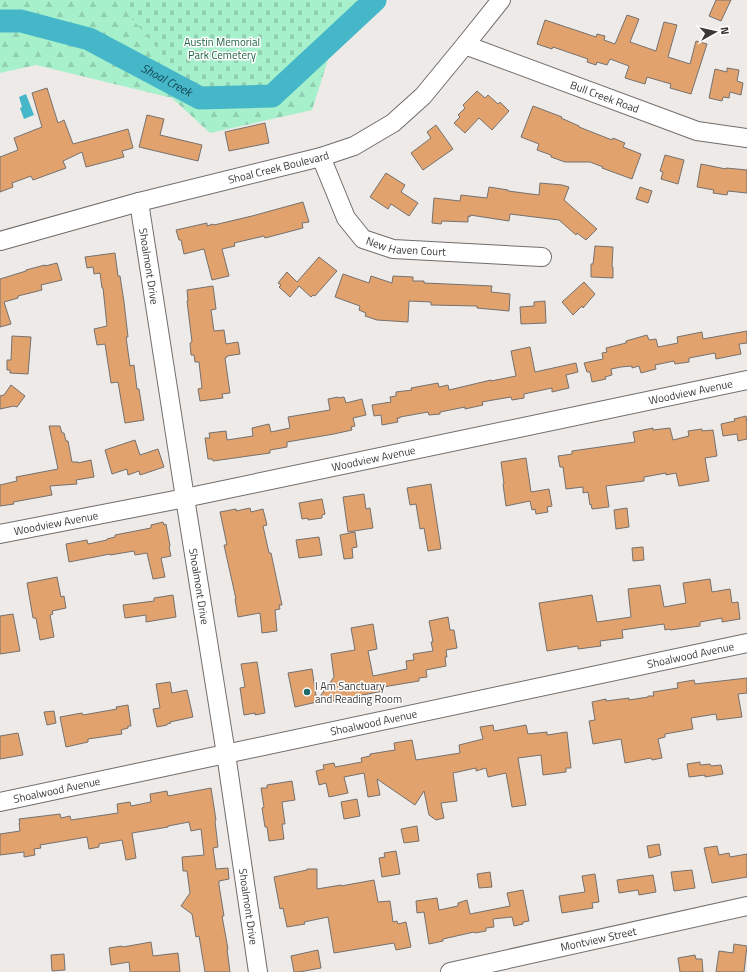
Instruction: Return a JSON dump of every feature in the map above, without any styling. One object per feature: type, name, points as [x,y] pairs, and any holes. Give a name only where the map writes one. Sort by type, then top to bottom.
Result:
[{"type":"street","name":"Shoal Creek Boulevard","points":[[0,242],[139,202],[321,157],[354,146],[393,123],[423,96],[501,0]]},
{"type":"street","name":"Bull Creek Road","points":[[465,45],[696,131],[747,138]]},
{"type":"street","name":"New Haven Court","points":[[321,157],[346,218],[362,239],[393,249],[542,257]]},
{"type":"street","name":"Shoalmont Drive","points":[[139,202],[184,498],[226,754],[258,972]]},
{"type":"street","name":"Woodview Avenue","points":[[0,534],[184,498],[747,380]]},
{"type":"street","name":"Shoalwood Avenue","points":[[0,802],[747,643]]},
{"type":"street","name":"Montview Street","points":[[450,972],[747,906]]},
{"type":"green space","points":[[0,0],[361,0],[340,22],[312,110],[210,133],[172,98],[36,65],[0,73]]},
{"type":"green space","name":"Austin Memorial Park Cemetery","points":[[116,0],[375,0],[272,96],[200,98]]},
{"type":"water","points":[[26,94],[34,115],[24,119],[20,108],[22,107],[19,97]]},
{"type":"building","points":[[716,0],[731,0],[721,21],[709,16]]},
{"type":"building","points":[[627,15],[639,19],[630,42],[656,51],[664,22],[677,25],[668,57],[690,64],[696,41],[707,44],[691,94],[670,88],[671,84],[647,77],[645,84],[625,78],[629,66],[610,59],[607,65],[597,62],[596,65],[587,62],[588,59],[553,47],[552,49],[537,44],[545,20],[596,37],[597,34],[605,36],[604,40],[615,44]]},
{"type":"building","points":[[727,68],[739,70],[737,81],[743,83],[741,95],[730,92],[729,98],[723,97],[722,101],[709,98],[715,69],[727,72]]},
{"type":"building","points":[[47,88],[58,123],[64,120],[73,144],[128,129],[133,148],[122,151],[124,157],[86,167],[82,152],[63,161],[66,168],[33,180],[31,176],[12,183],[13,187],[0,192],[0,157],[18,150],[14,138],[42,127],[32,93]]},
{"type":"building","points":[[477,91],[485,98],[488,95],[498,104],[500,102],[509,111],[492,130],[479,118],[465,133],[454,123],[460,117],[458,115],[465,108],[463,105]]},
{"type":"building","points":[[533,106],[562,117],[561,118],[579,127],[612,140],[613,138],[625,143],[623,147],[641,154],[632,179],[590,162],[565,162],[537,150],[539,144],[521,137]]},
{"type":"building","points":[[147,115],[164,119],[160,135],[202,145],[198,161],[139,147]]},
{"type":"building","points":[[265,123],[269,143],[229,151],[225,132]]},
{"type":"building","points":[[436,125],[453,149],[423,170],[411,153],[431,138],[427,132]]},
{"type":"building","points":[[665,155],[684,160],[678,184],[661,179],[663,172],[660,171]]},
{"type":"building","points":[[701,164],[726,169],[747,170],[747,193],[728,191],[727,195],[713,193],[714,190],[697,187]]},
{"type":"building","points":[[386,173],[405,185],[401,192],[418,203],[409,216],[391,204],[388,209],[370,197]]},
{"type":"building","points":[[540,183],[569,187],[564,200],[597,229],[586,240],[577,233],[576,235],[559,220],[510,214],[509,221],[470,215],[470,217],[468,216],[468,222],[442,221],[441,224],[432,223],[434,198],[460,201],[461,195],[487,198],[489,187],[539,195]]},
{"type":"building","points":[[640,187],[652,191],[648,203],[636,199]]},
{"type":"building","points":[[303,202],[309,222],[302,223],[303,228],[265,238],[264,236],[234,243],[235,246],[222,249],[229,276],[212,280],[204,249],[184,254],[181,240],[179,240],[176,230],[207,223],[207,226],[214,225]]},
{"type":"building","points":[[595,246],[613,247],[613,278],[591,277],[591,264],[593,264]]},
{"type":"building","points":[[115,253],[118,276],[120,276],[124,302],[128,337],[126,337],[130,366],[134,365],[137,389],[139,389],[144,420],[125,423],[118,382],[111,383],[105,344],[97,345],[94,329],[107,326],[100,273],[94,274],[93,267],[87,268],[85,257]]},
{"type":"building","points":[[319,257],[337,271],[315,296],[313,295],[311,297],[299,286],[290,297],[279,287],[281,285],[278,283],[287,272],[297,282]]},
{"type":"building","points":[[57,263],[62,280],[41,285],[42,290],[18,296],[18,298],[4,302],[11,324],[0,327],[0,279],[26,270]]},
{"type":"building","points":[[343,274],[369,283],[371,276],[392,283],[393,276],[413,277],[413,281],[424,281],[424,283],[492,286],[491,292],[510,294],[509,311],[477,308],[477,306],[431,305],[431,302],[409,301],[408,322],[377,320],[365,316],[366,313],[359,310],[360,306],[335,297]]},
{"type":"building","points":[[584,282],[595,294],[583,308],[582,306],[573,315],[562,302]]},
{"type":"building","points":[[213,286],[216,309],[211,310],[214,331],[224,330],[226,344],[238,342],[240,354],[227,356],[225,358],[230,393],[222,394],[223,398],[200,401],[198,389],[202,388],[199,362],[195,362],[194,355],[191,355],[190,343],[192,342],[187,290]]},
{"type":"building","points":[[545,301],[546,323],[521,324],[520,307],[534,306],[534,302]]},
{"type":"building","points":[[747,331],[747,343],[739,344],[741,354],[716,359],[715,353],[689,358],[689,362],[675,364],[674,361],[655,365],[656,369],[641,373],[639,366],[632,368],[632,366],[621,367],[611,369],[612,375],[605,377],[606,379],[592,382],[590,372],[587,372],[584,363],[603,359],[602,353],[607,352],[606,348],[626,343],[626,341],[647,335],[649,340],[656,339],[658,347],[678,343],[677,337],[702,332],[703,339]]},
{"type":"building","points":[[12,336],[31,337],[28,374],[10,373],[10,370],[7,370],[7,360],[11,360]]},
{"type":"building","points":[[530,347],[535,372],[576,363],[578,372],[566,375],[569,388],[552,392],[552,388],[524,394],[524,398],[512,400],[511,397],[482,402],[483,405],[440,412],[440,414],[429,415],[428,412],[400,417],[397,418],[398,422],[382,425],[381,415],[374,416],[372,405],[391,402],[390,397],[396,396],[396,392],[412,390],[411,388],[438,383],[439,387],[448,385],[449,390],[516,376],[511,351]]},
{"type":"building","points":[[11,385],[25,396],[17,407],[14,406],[0,409],[0,396],[4,395]]},
{"type":"building","points":[[344,397],[346,403],[362,399],[366,415],[353,418],[355,426],[351,427],[352,430],[287,442],[287,447],[270,450],[270,453],[213,461],[212,459],[208,459],[205,438],[210,438],[209,433],[226,431],[227,440],[253,436],[252,428],[269,424],[271,432],[290,428],[288,417],[330,410],[328,399]]},
{"type":"building","points":[[746,416],[747,439],[738,441],[737,434],[723,436],[721,424],[735,421],[734,419]]},
{"type":"building","points":[[49,426],[60,426],[66,441],[68,441],[72,462],[78,463],[91,460],[94,477],[76,480],[77,484],[50,486],[52,495],[13,502],[14,504],[0,506],[0,485],[17,481],[16,477],[58,469]]},
{"type":"building","points":[[653,428],[653,430],[670,428],[673,440],[689,436],[688,431],[702,429],[702,431],[713,430],[717,456],[705,458],[709,481],[679,486],[676,473],[666,475],[666,473],[644,477],[644,481],[606,486],[609,507],[592,509],[588,492],[583,493],[583,487],[566,489],[563,467],[560,467],[558,456],[572,454],[572,451],[635,442],[633,432]]},
{"type":"building","points":[[135,440],[140,455],[158,449],[164,467],[140,475],[139,471],[128,475],[127,469],[112,474],[105,450]]},
{"type":"building","points":[[526,458],[531,492],[549,489],[552,506],[547,507],[548,512],[536,514],[535,509],[532,510],[530,501],[506,506],[501,462]]},
{"type":"building","points":[[431,484],[441,549],[428,551],[424,528],[420,529],[416,504],[410,505],[407,488]]},
{"type":"building","points":[[364,494],[366,509],[370,508],[373,528],[348,532],[343,497]]},
{"type":"building","points":[[322,499],[325,514],[322,515],[322,518],[308,520],[308,518],[302,519],[299,503]]},
{"type":"building","points":[[250,508],[251,512],[263,509],[267,525],[263,526],[269,553],[271,553],[282,605],[279,605],[280,609],[275,610],[277,631],[262,633],[260,613],[238,617],[236,599],[224,545],[227,545],[220,512]]},
{"type":"building","points":[[627,508],[629,527],[616,529],[614,510]]},
{"type":"building","points":[[163,522],[164,525],[166,524],[171,556],[161,558],[165,577],[153,579],[147,553],[135,555],[134,551],[69,562],[66,544],[87,540],[88,544],[107,540],[115,537],[115,535],[151,528],[151,525]]},
{"type":"building","points":[[355,532],[357,547],[352,548],[353,558],[344,559],[340,535]]},
{"type":"building","points":[[319,537],[322,555],[299,558],[296,540]]},
{"type":"building","points":[[643,547],[644,560],[633,561],[632,548]]},
{"type":"building","points":[[57,577],[61,597],[64,596],[66,608],[52,611],[53,614],[50,615],[54,637],[40,640],[36,618],[33,618],[27,583]]},
{"type":"building","points":[[710,579],[712,592],[730,589],[732,603],[738,602],[740,619],[722,622],[722,618],[700,622],[700,626],[670,630],[665,630],[664,624],[622,630],[623,638],[600,641],[601,646],[578,649],[578,646],[547,651],[539,603],[592,595],[597,622],[631,617],[628,589],[660,585],[664,607],[686,603],[683,583]]},
{"type":"building","points":[[173,595],[176,617],[146,622],[146,615],[125,618],[123,605],[154,601],[154,598]]},
{"type":"building","points":[[13,614],[20,651],[0,654],[0,616]]},
{"type":"building","points":[[448,617],[450,630],[454,630],[457,648],[446,650],[446,666],[426,670],[427,677],[419,678],[419,681],[383,687],[383,691],[323,703],[321,695],[334,677],[331,654],[355,650],[351,628],[373,624],[377,649],[368,651],[373,676],[407,669],[406,661],[414,660],[413,654],[433,651],[429,621]]},
{"type":"building","points":[[257,662],[265,713],[244,715],[240,688],[245,687],[241,664]]},
{"type":"building","points":[[312,669],[317,702],[295,707],[288,673]]},
{"type":"building","points":[[747,678],[747,693],[738,694],[742,717],[717,720],[716,714],[691,718],[693,729],[665,734],[665,737],[658,739],[662,758],[652,760],[651,758],[625,763],[621,739],[593,744],[589,721],[595,720],[592,702],[606,699],[606,701],[629,698],[629,700],[654,696],[653,692],[678,688],[677,683],[694,680],[695,684]]},
{"type":"building","points":[[170,682],[172,693],[187,690],[193,717],[170,722],[171,723],[167,725],[157,727],[153,709],[160,708],[156,684]]},
{"type":"building","points":[[128,705],[131,726],[121,730],[122,734],[88,739],[88,742],[66,747],[60,717],[82,713],[83,715],[117,709],[116,707]]},
{"type":"building","points":[[54,711],[56,723],[47,725],[44,712]]},
{"type":"building","points":[[493,725],[494,731],[526,725],[528,734],[547,732],[547,735],[567,732],[571,768],[566,768],[566,772],[543,775],[541,755],[518,758],[526,805],[512,807],[506,773],[488,777],[486,768],[476,771],[476,768],[453,773],[457,801],[441,803],[444,818],[436,820],[429,815],[424,791],[415,805],[377,779],[380,795],[368,797],[364,773],[344,777],[348,793],[329,797],[326,783],[319,785],[316,771],[324,769],[323,765],[334,763],[335,767],[362,762],[361,758],[370,756],[370,754],[395,750],[394,743],[412,740],[416,760],[460,753],[459,745],[483,739],[480,727]]},
{"type":"building","points":[[18,733],[23,755],[0,759],[0,736]]},
{"type":"building","points":[[700,762],[700,765],[721,765],[723,774],[705,777],[705,775],[689,777],[687,764]]},
{"type":"building","points":[[292,781],[295,800],[282,802],[285,824],[282,824],[284,839],[269,841],[262,808],[264,807],[261,788],[267,788],[267,785]]},
{"type":"building","points":[[211,788],[218,847],[213,848],[216,869],[228,868],[229,879],[219,881],[219,885],[230,972],[205,972],[199,936],[196,937],[192,914],[181,906],[190,893],[187,871],[183,871],[182,857],[204,855],[201,829],[191,831],[189,822],[132,833],[136,858],[126,860],[122,840],[99,844],[99,847],[89,849],[87,837],[40,845],[41,848],[34,849],[35,855],[24,857],[24,852],[0,855],[0,834],[20,831],[19,819],[60,814],[61,818],[70,816],[71,820],[118,813],[117,804],[130,802],[131,806],[151,802],[150,794],[167,791],[168,796]]},
{"type":"building","points":[[357,799],[360,816],[344,819],[341,802]]},
{"type":"building","points":[[417,826],[419,841],[404,843],[401,829]]},
{"type":"building","points":[[659,844],[661,855],[649,858],[647,846]]},
{"type":"building","points":[[717,846],[719,855],[729,853],[730,857],[747,854],[747,877],[712,883],[704,848]]},
{"type":"building","points":[[396,851],[400,874],[382,877],[379,858],[385,857],[384,853]]},
{"type":"building","points":[[307,869],[317,869],[317,889],[374,880],[378,902],[390,901],[393,922],[397,921],[398,924],[406,922],[411,947],[396,950],[394,943],[334,953],[328,917],[304,922],[305,924],[287,927],[283,908],[280,909],[274,877]]},
{"type":"building","points":[[692,870],[695,888],[674,891],[671,872]]},
{"type":"building","points":[[490,872],[492,887],[479,888],[477,874]]},
{"type":"building","points":[[595,874],[599,902],[592,903],[593,908],[562,913],[559,896],[585,892],[582,876]]},
{"type":"building","points":[[653,875],[656,892],[639,895],[638,890],[619,893],[617,880]]},
{"type":"building","points":[[523,890],[529,921],[514,926],[512,917],[493,919],[494,927],[486,928],[486,931],[474,932],[443,939],[443,941],[429,944],[424,912],[417,913],[416,901],[437,898],[439,910],[458,906],[458,903],[467,900],[470,914],[510,906],[507,893]]},
{"type":"building","points":[[151,942],[153,956],[178,953],[180,972],[130,972],[129,962],[111,965],[109,948]]},
{"type":"building","points":[[734,944],[747,946],[744,972],[716,972],[719,951],[733,953]]},
{"type":"building","points":[[318,950],[321,968],[294,972],[291,956]]},
{"type":"building","points":[[64,954],[65,970],[52,971],[51,955]]},
{"type":"building","points":[[695,955],[696,959],[702,959],[703,972],[680,972],[678,958]]},
{"type":"waterway","name":"Shoal Creek","points":[[0,21],[21,21],[89,39],[200,98],[272,96],[375,0]]},
{"type":"place","name":"I Am Sanctuary and Reading Room","points":[[307,692]]}]
